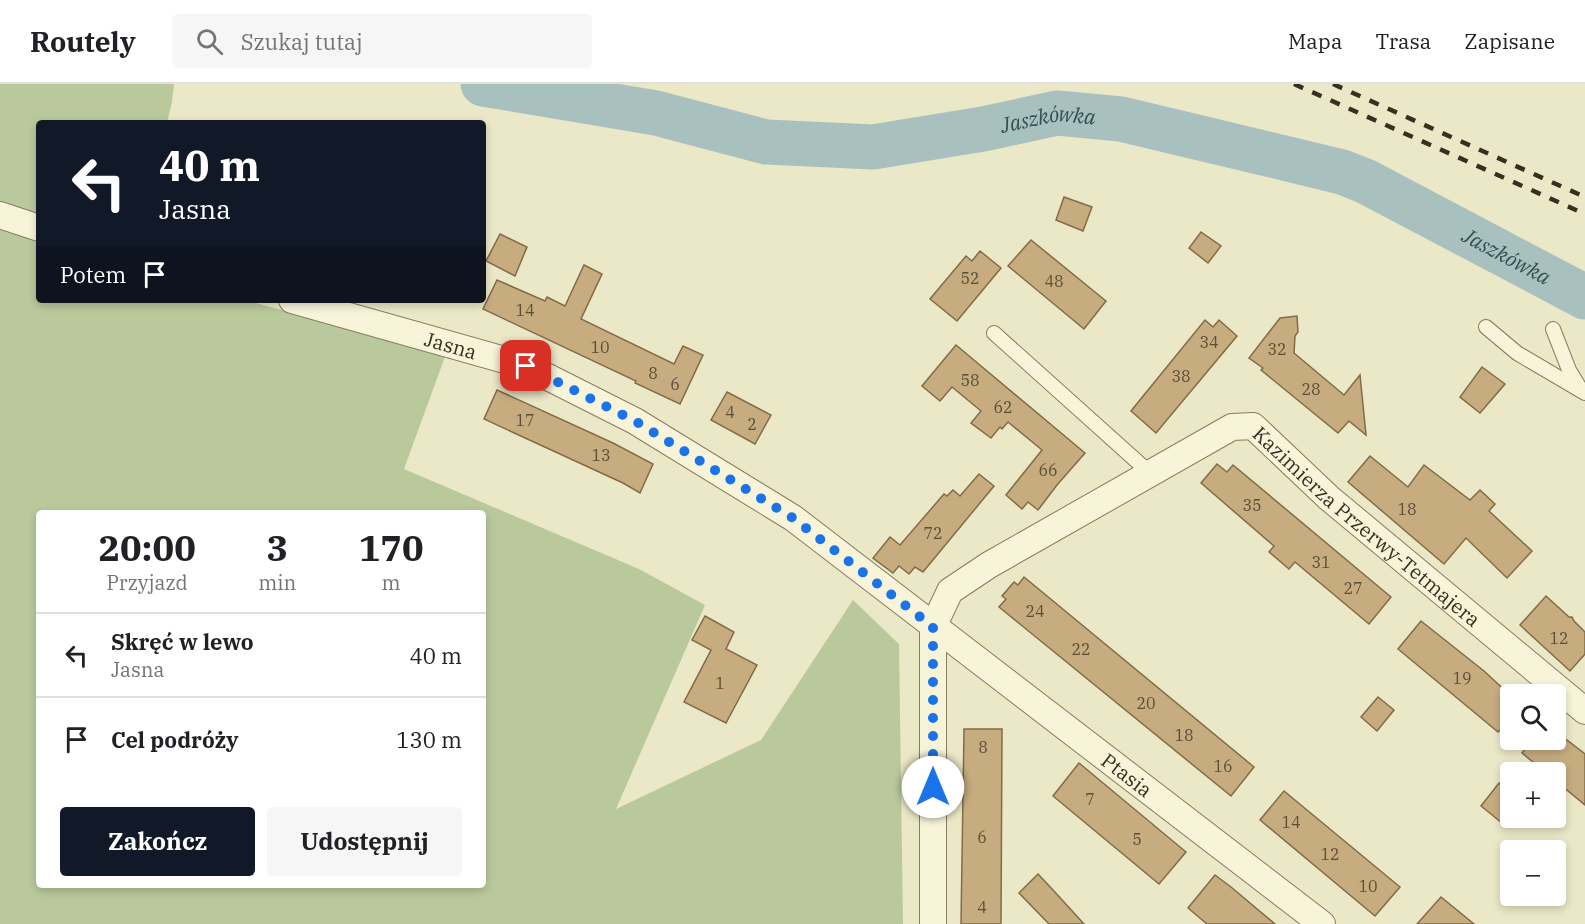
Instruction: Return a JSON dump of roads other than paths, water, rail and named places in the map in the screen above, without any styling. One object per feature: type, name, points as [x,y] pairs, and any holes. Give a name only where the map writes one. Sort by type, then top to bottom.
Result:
[{"type":"street","points":[[0,215],[36,227]]},
{"type":"street","name":"Jasna","points":[[303,303],[526,366],[635,421],[793,518],[933,627]]},
{"type":"street","name":"Kazimierza Przerwy-Tetmajera","points":[[933,627],[950,591],[988,565],[1232,427],[1253,426],[1329,498],[1585,711]]},
{"type":"street","points":[[933,627],[933,924]]},
{"type":"street","name":"Ptasia","points":[[933,627],[1322,924]]},
{"type":"lane","points":[[1486,327],[1517,353],[1584,392]]},
{"type":"lane","points":[[1553,329],[1569,370],[1584,392]]},
{"type":"lane","points":[[994,333],[1150,473]]},
{"type":"waterway","name":"Jaszkówka","points":[[483,84],[656,113],[766,142],[873,147],[983,129],[1057,113],[1121,119],[1342,172],[1365,181],[1585,297]]},
{"type":"railway","points":[[1294,84],[1585,214]]},
{"type":"railway","points":[[1333,84],[1585,197]]}]
